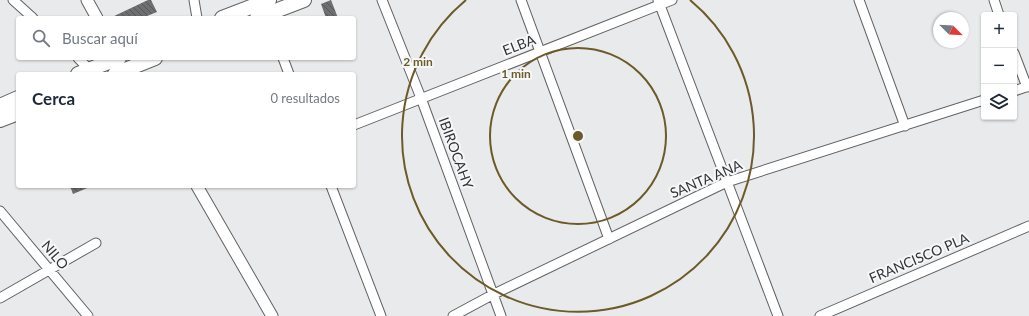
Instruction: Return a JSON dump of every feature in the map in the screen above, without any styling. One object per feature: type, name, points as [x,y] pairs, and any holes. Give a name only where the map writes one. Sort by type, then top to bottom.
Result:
[{"type":"main road","points":[[227,16],[269,0]]},
{"type":"main road","points":[[266,16],[304,0]]},
{"type":"main road","points":[[83,72],[122,67],[148,60]]},
{"type":"main road","points":[[0,106],[16,99]]},
{"type":"main road","points":[[0,120],[16,114]]},
{"type":"street","points":[[13,0],[31,16]]},
{"type":"street","points":[[87,0],[96,16]]},
{"type":"street","points":[[194,0],[197,16]]},
{"type":"street","name":"IBIROCAHY","points":[[382,0],[421,98],[492,295],[501,316]]},
{"type":"street","points":[[520,0],[541,52],[610,240]]},
{"type":"street","name":"ELBA","points":[[356,124],[541,52],[659,2],[672,0]]},
{"type":"street","points":[[859,0],[905,126]]},
{"type":"street","points":[[994,0],[999,12]]},
{"type":"street","points":[[659,2],[778,316]]},
{"type":"street","points":[[79,60],[83,72]]},
{"type":"street","points":[[284,60],[288,72]]},
{"type":"street","points":[[1017,60],[1028,86],[1017,90]]},
{"type":"street","name":"SANTA ANA","points":[[453,316],[492,295],[610,240],[727,182],[981,101]]},
{"type":"street","points":[[198,188],[272,316]]},
{"type":"street","points":[[332,188],[381,316]]},
{"type":"street","name":"NILO","points":[[0,211],[88,316]]},
{"type":"street","name":"FRANCISCO PLA","points":[[820,316],[1029,226]]},
{"type":"street","points":[[0,298],[50,271],[96,243]]},
{"type":"building","points":[[148,0],[151,0],[157,12],[147,16],[114,16]]},
{"type":"building","points":[[331,0],[337,16],[325,16],[321,4]]},
{"type":"building","points":[[71,188],[87,188],[73,194]]}]
